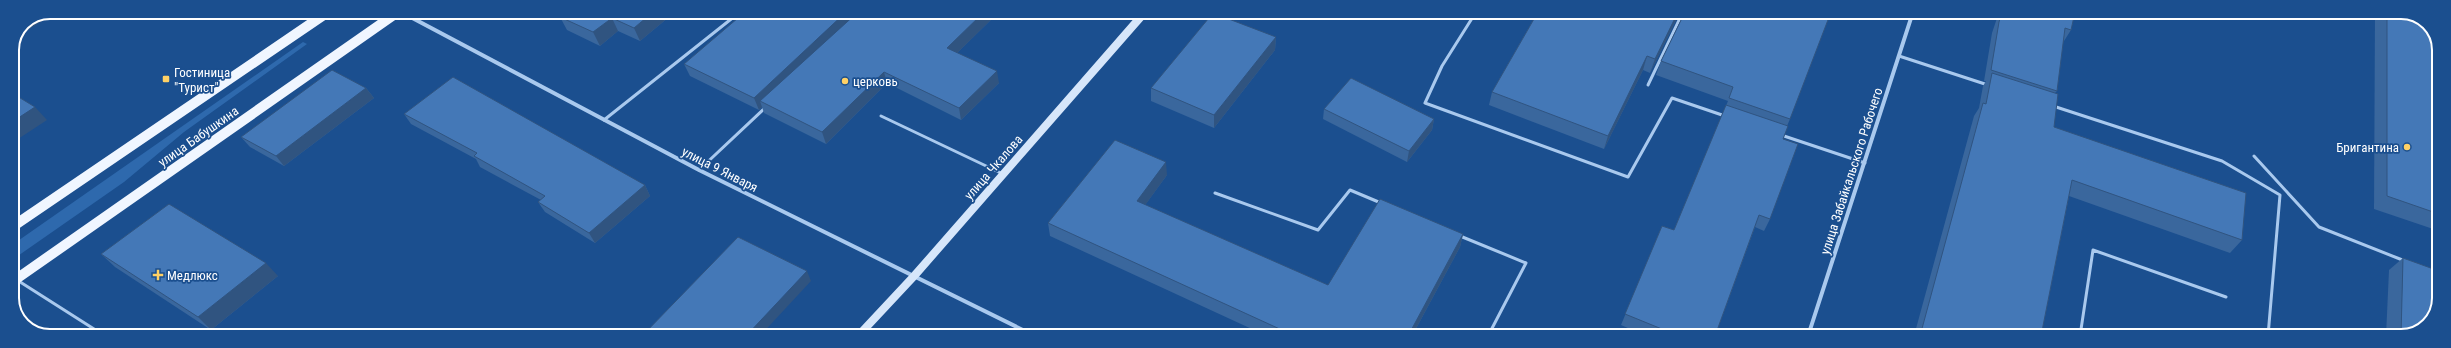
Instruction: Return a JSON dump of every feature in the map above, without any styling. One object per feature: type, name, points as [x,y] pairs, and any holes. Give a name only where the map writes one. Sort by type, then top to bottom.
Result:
[{"type":"main road","points":[[19,222],[318,19]]},
{"type":"main road","name":"улица Бабушкина","points":[[19,278],[390,19]]},
{"type":"main road","name":"улица Чкалова","points":[[865,329],[915,275],[1139,19]]},
{"type":"street","name":"улица 9 Января","points":[[413,19],[699,170],[915,275],[1021,329]]},
{"type":"street","name":"улица Забайкальского Рабочего","points":[[1810,329],[1911,19]]},
{"type":"lane","points":[[604,120],[731,19]]},
{"type":"lane","points":[[1472,19],[1442,66],[1425,103],[1628,177],[1672,98],[1731,118]]},
{"type":"lane","points":[[1648,85],[1680,19]]},
{"type":"lane","points":[[1899,56],[1989,86]]},
{"type":"lane","points":[[699,170],[769,105]]},
{"type":"lane","points":[[2049,105],[2222,161],[2280,195],[2269,329]]},
{"type":"lane","points":[[881,116],[1003,174]]},
{"type":"lane","points":[[1776,133],[1865,163]]},
{"type":"lane","points":[[2254,156],[2319,227],[2413,264]]},
{"type":"lane","points":[[1215,193],[1318,230],[1350,190],[1387,206]]},
{"type":"lane","points":[[1452,233],[1526,263],[1492,329]]},
{"type":"lane","points":[[2081,329],[2093,250],[2226,297]]},
{"type":"lane","points":[[19,284],[93,329]]},
{"type":"shaded area","points":[[303,42],[307,44],[184,132],[124,182],[19,255],[19,240]]},
{"type":"building","points":[[564,19],[611,19],[593,32]]},
{"type":"building","points":[[614,19],[645,19],[634,28]]},
{"type":"building","points":[[737,19],[839,19],[754,98],[684,64]]},
{"type":"building","points":[[850,19],[977,19],[947,48],[997,71],[959,108],[884,72],[822,132],[760,101]]},
{"type":"building","points":[[1208,19],[1229,19],[1276,37],[1214,115],[1151,88]]},
{"type":"building","points":[[1534,19],[1675,19],[1655,59],[1647,56],[1608,136],[1492,92]]},
{"type":"building","points":[[1682,19],[1828,19],[1790,119],[1729,98],[1733,87],[1661,61]]},
{"type":"building","points":[[2000,19],[2073,19],[2071,30],[2065,28],[2057,91],[1991,70]]},
{"type":"building","points":[[2387,19],[2405,19],[2415,22],[2423,28],[2430,38],[2432,48],[2432,212],[2387,196]]},
{"type":"building","points":[[332,70],[366,88],[276,156],[241,137]]},
{"type":"building","points":[[1992,73],[2058,94],[2054,127],[2246,193],[2242,240],[2072,180],[2042,329],[1922,329],[1983,103],[1986,104]]},
{"type":"building","points":[[453,77],[645,185],[589,233],[538,202],[545,196],[474,156],[477,153],[404,114]]},
{"type":"building","points":[[1351,78],[1434,119],[1409,151],[1324,109]]},
{"type":"building","points":[[19,97],[35,107],[19,117]]},
{"type":"building","points":[[1726,105],[1788,126],[1783,139],[1798,144],[1770,219],[1759,215],[1718,329],[1662,329],[1625,314],[1662,226],[1674,230]]},
{"type":"building","points":[[1115,140],[1166,162],[1137,201],[1328,285],[1380,199],[1463,234],[1412,329],[1280,329],[1048,223]]},
{"type":"building","points":[[169,204],[266,263],[198,317],[101,254]]},
{"type":"building","points":[[738,237],[807,271],[753,329],[649,329]]},
{"type":"building","points":[[2403,258],[2432,268],[2432,302],[2426,317],[2413,327],[2401,329]]},
{"type":"place","name":"Гостиница \"Турист\"","points":[[166,79]]},
{"type":"place","name":"церковь","points":[[845,81]]},
{"type":"place","name":"Бригантина","points":[[2407,147]]},
{"type":"place","name":"Медлюкс","points":[[158,275]]}]
